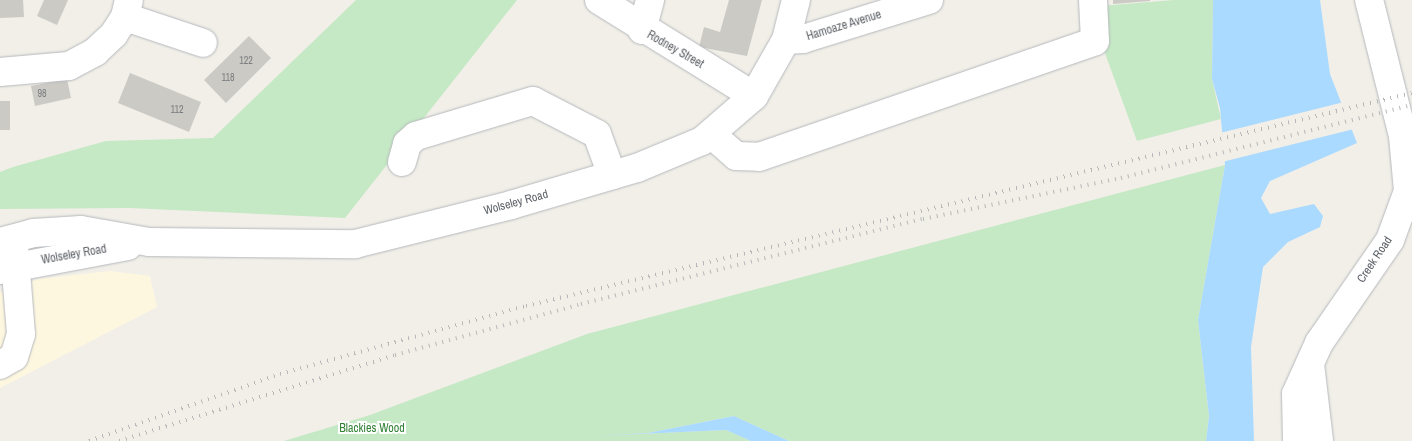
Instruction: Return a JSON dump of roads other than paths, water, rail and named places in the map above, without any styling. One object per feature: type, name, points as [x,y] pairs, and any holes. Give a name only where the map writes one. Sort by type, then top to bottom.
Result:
[{"type":"street","name":"Rodney Street","points":[[599,0],[642,30],[754,96]]},
{"type":"street","points":[[642,30],[650,0]]},
{"type":"street","name":"Wolseley Road","points":[[6,240],[81,230],[149,242],[354,244],[612,175],[712,135],[754,96],[786,40],[796,0]]},
{"type":"street","name":"Hamoaze Avenue","points":[[786,40],[803,39],[929,0]]},
{"type":"street","points":[[712,135],[736,156],[759,157],[1095,41],[1093,0]]},
{"type":"street","name":"Creek Road","points":[[1297,441],[1296,394],[1310,364],[1343,306],[1390,240],[1408,191],[1403,136],[1369,0]]},
{"type":"street","points":[[0,72],[69,66],[95,52],[127,8],[203,43]]},
{"type":"street","points":[[402,162],[407,144],[416,136],[533,100],[597,134],[612,175]]},
{"type":"street","points":[[0,365],[14,357],[21,334],[6,240]]},
{"type":"street","name":"Wolseley Road","points":[[9,267],[149,242]]},
{"type":"street","points":[[1310,364],[1319,441]]},
{"type":"water","points":[[1213,0],[1320,0],[1330,74],[1357,143],[1270,181],[1261,198],[1270,214],[1314,204],[1323,216],[1320,227],[1288,242],[1263,267],[1251,347],[1254,441],[1206,441],[1209,416],[1198,320],[1225,165],[1220,108],[1212,79]]},
{"type":"water","points":[[734,416],[789,441],[751,441],[726,430],[595,436],[648,433]]},
{"type":"railway","points":[[89,441],[280,374],[526,306],[1412,93]]},
{"type":"railway","points":[[119,441],[395,355],[581,304],[923,219],[1121,178],[1412,105]]},
{"type":"park label","name":"Blackies Wood","points":[[372,429]]}]
